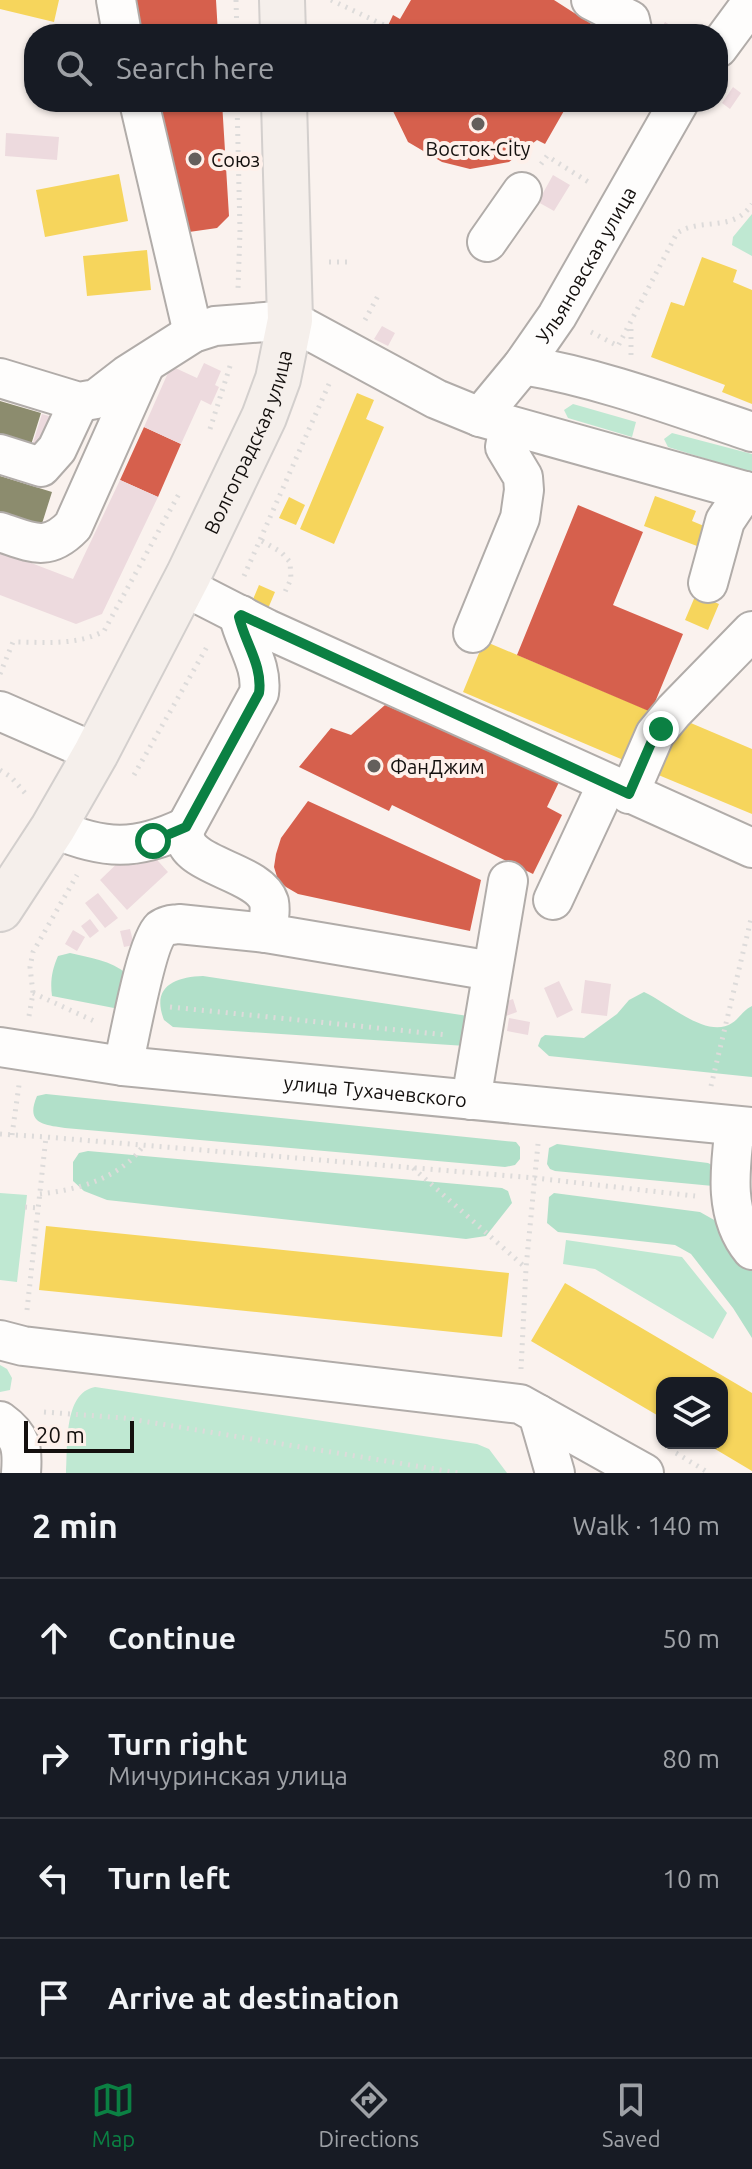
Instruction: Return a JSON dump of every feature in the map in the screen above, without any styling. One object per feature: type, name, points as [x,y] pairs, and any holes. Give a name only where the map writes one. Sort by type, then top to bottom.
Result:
[{"type":"main road","points":[[282,0],[283,24]]},
{"type":"main road","name":"Волгоградская улица","points":[[96,753],[183,586],[264,417],[278,379],[290,320],[284,112]]},
{"type":"main road","points":[[0,909],[53,828],[96,753]]},
{"type":"street","points":[[116,0],[120,24]]},
{"type":"street","points":[[591,0],[630,20],[631,24]]},
{"type":"street","points":[[728,35],[751,5]]},
{"type":"street","points":[[141,112],[193,333]]},
{"type":"street","name":"Ульяновская улица","points":[[495,422],[523,365],[557,316],[673,112]]},
{"type":"street","points":[[487,242],[522,192]]},
{"type":"street","points":[[0,378],[79,402],[96,399],[193,333],[215,326],[290,320],[354,336],[436,399],[495,422],[749,492],[725,521],[708,583]]},
{"type":"street","points":[[0,532],[38,544],[61,538],[73,526],[145,364]]},
{"type":"street","points":[[523,365],[600,382],[752,432]]},
{"type":"street","points":[[0,454],[41,467],[57,449],[79,402]]},
{"type":"street","points":[[473,633],[520,518],[524,490],[523,477],[505,447],[495,422]]},
{"type":"street","points":[[183,586],[245,618],[752,848]]},
{"type":"street","points":[[245,618],[239,617],[261,681],[259,693],[186,827],[185,838],[190,850],[243,877],[268,898],[270,907],[266,933]]},
{"type":"street","points":[[553,900],[618,789],[655,734],[752,631]]},
{"type":"street","points":[[0,711],[96,753]]},
{"type":"street","points":[[53,828],[86,841],[126,846],[162,839],[186,827]]},
{"type":"street","points":[[471,1100],[508,881]]},
{"type":"street","points":[[130,1035],[154,942],[159,930],[168,925],[266,933],[492,971]]},
{"type":"street","name":"улица Тухачевского","points":[[12,1050],[130,1035],[471,1100],[730,1125]]},
{"type":"street","points":[[730,1125],[731,1200],[737,1223],[752,1250]]},
{"type":"street","points":[[12,1343],[529,1409],[644,1473]]},
{"type":"street","points":[[529,1409],[555,1473]]},
{"type":"street","points":[[7,1426],[23,1452],[21,1473]]},
{"type":"path","points":[[236,0],[237,24]]},
{"type":"path","points":[[331,0],[382,24]]},
{"type":"path","points":[[208,434],[230,371],[235,326],[240,231],[237,112]]},
{"type":"path","points":[[557,316],[618,346],[677,233],[685,228],[731,222],[752,204]]},
{"type":"path","points":[[335,262],[352,262]]},
{"type":"path","points":[[245,618],[262,541],[354,336],[380,292]]},
{"type":"path","points":[[0,675],[13,642],[76,641],[92,638],[104,631],[183,485]]},
{"type":"path","points":[[127,787],[245,618],[291,579],[292,568],[287,556],[262,541]]},
{"type":"path","points":[[12,1135],[12,1050],[33,993],[30,967],[33,952],[96,841]]},
{"type":"path","points":[[730,1125],[752,915]]},
{"type":"path","points":[[33,993],[130,1035],[481,1038]]},
{"type":"path","points":[[529,1409],[526,1268],[541,1107]]},
{"type":"path","points":[[0,1134],[535,1178],[731,1200]]},
{"type":"path","points":[[12,1343],[39,1208],[46,1137]]},
{"type":"path","points":[[40,1194],[61,1192],[118,1171],[135,1158],[144,1145]]},
{"type":"path","points":[[412,1167],[526,1268]]},
{"type":"path","points":[[25,1207],[39,1208]]},
{"type":"path","points":[[7,1426],[39,1412],[124,1418],[459,1473]]},
{"type":"green space","points":[[752,214],[752,256],[732,245],[733,237]]},
{"type":"green space","points":[[573,404],[636,422],[632,437],[568,418],[564,410]]},
{"type":"green space","points":[[672,433],[752,454],[752,473],[668,447],[664,439]]},
{"type":"green space","points":[[70,953],[107,963],[127,974],[119,1003],[114,1008],[52,996],[52,976],[58,956]]},
{"type":"green space","points":[[203,976],[468,1016],[466,1046],[173,1027],[164,1020],[161,1009],[163,992],[174,982]]},
{"type":"green space","points":[[644,992],[687,1018],[711,1027],[732,1023],[752,1006],[752,1077],[549,1056],[538,1046],[545,1035],[584,1038],[617,1014],[629,1000]]},
{"type":"green space","points":[[46,1094],[516,1142],[520,1147],[520,1159],[515,1165],[505,1167],[65,1128],[44,1124],[35,1118],[33,1112],[37,1096]]},
{"type":"green space","points":[[557,1144],[708,1163],[712,1165],[713,1186],[555,1171],[547,1164],[549,1148]]},
{"type":"green space","points":[[88,1151],[502,1188],[508,1191],[512,1203],[486,1236],[466,1239],[107,1200],[84,1191],[73,1181],[73,1162],[79,1153]]},
{"type":"green space","points":[[0,1193],[27,1195],[17,1282],[0,1280]]},
{"type":"green space","points":[[554,1193],[700,1212],[716,1221],[752,1270],[752,1338],[691,1254],[675,1245],[558,1232],[547,1223],[549,1197]]},
{"type":"green space","points":[[566,1240],[682,1257],[727,1313],[713,1339],[595,1269],[563,1264]]},
{"type":"green space","points":[[0,1365],[7,1369],[12,1378],[10,1390],[0,1392]]},
{"type":"green space","points":[[95,1387],[477,1444],[489,1449],[507,1473],[66,1473],[72,1410],[85,1391]]},
{"type":"building: Homes","points":[[0,0],[59,0],[54,22],[0,9]]},
{"type":"building: Homes","points":[[119,174],[128,221],[45,237],[36,190]]},
{"type":"building: Homes","points":[[147,250],[151,290],[87,296],[83,256]]},
{"type":"building: Homes","points":[[702,257],[737,270],[733,282],[752,290],[752,404],[722,392],[725,385],[651,357],[671,302],[684,306]]},
{"type":"building: Homes","points":[[357,393],[374,400],[366,419],[384,427],[334,544],[300,529]]},
{"type":"building: Homes","points":[[655,496],[696,511],[692,521],[704,526],[697,546],[644,526]]},
{"type":"building: Homes","points":[[289,497],[305,505],[296,525],[279,518]]},
{"type":"building: Homes","points":[[259,585],[275,592],[267,611],[251,604]]},
{"type":"building: Homes","points":[[696,594],[719,604],[708,630],[685,620]]},
{"type":"building: Homes","points":[[484,641],[650,711],[628,762],[463,692]]},
{"type":"building: Homes","points":[[679,718],[752,749],[752,814],[656,774]]},
{"type":"building: Homes","points":[[46,1226],[509,1273],[502,1337],[39,1290]]},
{"type":"building: Homes","points":[[565,1283],[725,1377],[656,1377],[656,1414],[531,1341]]},
{"type":"building: Homes","points":[[728,1379],[752,1393],[752,1471],[715,1449],[728,1449]]},
{"type":"building: Shops","points":[[126,0],[216,0],[217,24],[132,24]]},
{"type":"building: Shops","points":[[411,0],[554,0],[591,24],[389,24],[393,15],[400,19]]},
{"type":"building: Shops","name":"Союз","points":[[152,112],[223,112],[229,216],[217,228],[182,233]]},
{"type":"building: Shops","name":"Восток-City","points":[[393,112],[563,112],[545,144],[537,140],[509,162],[470,169],[442,162],[408,142]]},
{"type":"building: Shops","points":[[144,427],[181,444],[158,497],[120,480]]},
{"type":"building: Shops","points":[[578,505],[643,532],[613,605],[683,634],[651,712],[517,655]]},
{"type":"building: Shops","points":[[385,705],[422,721],[427,711],[561,778],[547,807],[562,815],[533,874],[392,805],[389,811],[299,767],[331,728],[351,735]]},
{"type":"building: Shops","points":[[308,801],[481,880],[470,931],[298,894],[286,887],[278,880],[274,867],[276,854],[281,838]]},
{"type":"building: Industry","points":[[0,401],[41,413],[30,448],[0,439]]},
{"type":"building: Industry","points":[[0,476],[52,492],[40,530],[0,518]]},
{"type":"building: Other","points":[[733,87],[741,93],[730,109],[728,108],[728,94]]},
{"type":"building: Other","points":[[6,133],[59,137],[57,160],[5,156]]},
{"type":"building: Other","points":[[553,175],[570,185],[554,211],[538,202]]},
{"type":"building: Other","points":[[382,326],[395,333],[388,346],[374,339]]},
{"type":"building: Other","points":[[204,363],[221,371],[215,385],[219,387],[211,405],[201,400],[181,444],[144,427],[171,366],[197,378]]},
{"type":"building: Other","points":[[42,414],[72,423],[31,449]]},
{"type":"building: Other","points":[[120,480],[158,497],[102,614],[76,624],[0,595],[0,551],[73,579]]},
{"type":"building: Other","points":[[150,852],[168,872],[127,910],[100,880],[126,855],[136,865]]},
{"type":"building: Other","points":[[98,893],[118,918],[105,928],[85,903]]},
{"type":"building: Other","points":[[90,919],[99,931],[90,938],[81,926]]},
{"type":"building: Other","points":[[130,929],[134,945],[124,947],[120,931]]},
{"type":"building: Other","points":[[73,930],[85,937],[77,951],[65,944]]},
{"type":"building: Other","points":[[585,980],[611,984],[607,1016],[581,1013]]},
{"type":"building: Other","points":[[559,981],[573,1010],[557,1018],[544,988]]},
{"type":"building: Other","points":[[513,999],[517,1012],[506,1016],[501,1003]]},
{"type":"building: Other","points":[[509,1018],[530,1022],[528,1035],[507,1031]]},
{"type":"place","name":"Восток-City","points":[[478,124]]},
{"type":"place","name":"Союз","points":[[195,159]]},
{"type":"place","name":"ФанДжим","points":[[374,766]]},
{"type":"route","points":[[153,841],[186,827],[259,693],[261,681],[243,633],[241,615],[629,794],[655,734],[661,729]]}]
